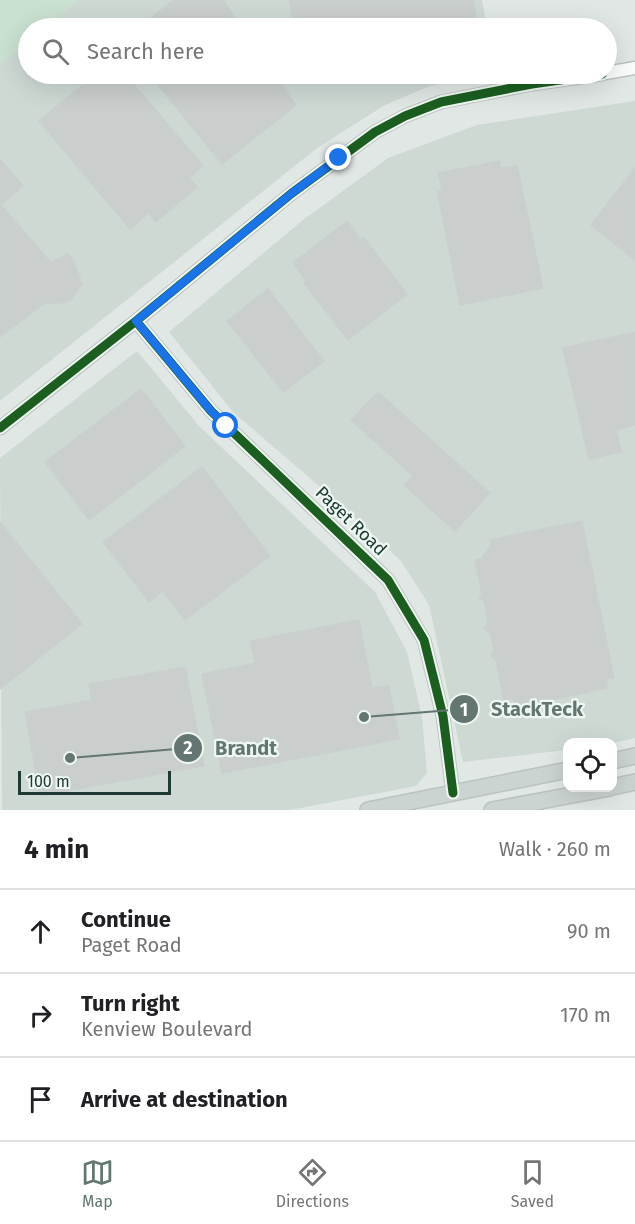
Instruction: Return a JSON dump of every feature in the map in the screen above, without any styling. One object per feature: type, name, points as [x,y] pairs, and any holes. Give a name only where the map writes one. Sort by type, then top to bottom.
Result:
[{"type":"main road","points":[[617,760],[635,756]]},
{"type":"main road","points":[[368,810],[563,771]]},
{"type":"main road","points":[[617,786],[635,782]]},
{"type":"main road","points":[[492,810],[585,792]]},
{"type":"street","points":[[617,71],[635,68]]},
{"type":"street","points":[[0,428],[136,321],[292,193],[375,132],[405,116],[441,102],[532,84]]},
{"type":"street","name":"Paget Road","points":[[136,321],[211,411],[388,580],[424,640],[443,716],[453,793]]},
{"type":"shaded area","points":[[78,0],[482,0],[485,18],[56,18]]},
{"type":"shaded area","points":[[18,49],[18,84],[440,84],[430,86],[385,105],[316,149],[0,401],[0,64]]},
{"type":"shaded area","points":[[635,101],[635,738],[617,742],[617,738],[563,738],[563,750],[463,762],[429,605],[401,561],[341,505],[233,412],[169,332],[303,220],[388,158],[477,125]]},
{"type":"shaded area","points":[[137,351],[199,426],[375,592],[407,652],[422,717],[427,773],[416,786],[290,810],[2,810],[0,458]]},
{"type":"green space","points":[[0,0],[78,0],[56,18],[18,18],[18,49],[0,64]]},
{"type":"building","points":[[174,0],[223,0],[236,18],[151,18]]},
{"type":"building","points":[[289,0],[473,0],[476,18],[292,18]]},
{"type":"building","points":[[84,84],[133,84],[203,166],[189,178],[197,187],[156,222],[149,213],[130,229],[39,121]]},
{"type":"building","points":[[157,84],[281,84],[296,105],[222,164]]},
{"type":"building","points":[[0,159],[23,186],[1,205],[51,263],[67,254],[73,259],[82,284],[71,300],[45,303],[0,337]]},
{"type":"building","points":[[499,161],[501,168],[517,165],[543,288],[460,305],[437,190],[442,189],[438,173]]},
{"type":"building","points":[[635,168],[635,260],[591,225]]},
{"type":"building","points":[[347,221],[361,240],[364,238],[407,294],[348,340],[304,283],[306,281],[293,263]]},
{"type":"building","points":[[268,289],[324,361],[283,392],[227,321]]},
{"type":"building","points":[[635,332],[635,425],[616,430],[621,452],[589,459],[563,348]]},
{"type":"building","points":[[141,389],[185,446],[89,520],[45,462]]},
{"type":"building","points":[[378,392],[490,493],[455,531],[404,485],[413,476],[351,420]]},
{"type":"building","points":[[202,467],[270,556],[185,620],[163,591],[149,602],[103,542]]},
{"type":"building","points":[[582,521],[614,678],[606,679],[608,688],[515,707],[513,699],[504,700],[496,660],[491,656],[494,651],[490,633],[484,629],[488,622],[484,601],[479,598],[482,594],[475,560],[481,559],[491,545],[490,540]]},
{"type":"building","points":[[0,522],[82,624],[0,689]]},
{"type":"building","points":[[359,620],[372,688],[389,685],[399,739],[222,773],[202,674],[255,663],[250,641]]},
{"type":"building","points":[[185,667],[204,766],[40,796],[25,712],[92,700],[89,684]]},
{"type":"cycle path","points":[[0,428],[136,321],[292,193],[375,132],[405,116],[441,102],[532,84]]},
{"type":"cycle path","points":[[136,321],[211,411],[388,580],[424,640],[443,716],[453,793]]},
{"type":"place","name":"StackTeck","points":[[364,717]]},
{"type":"place","name":"Brandt","points":[[70,758]]},
{"type":"route","points":[[226,426],[136,321],[292,193],[339,158]]}]
